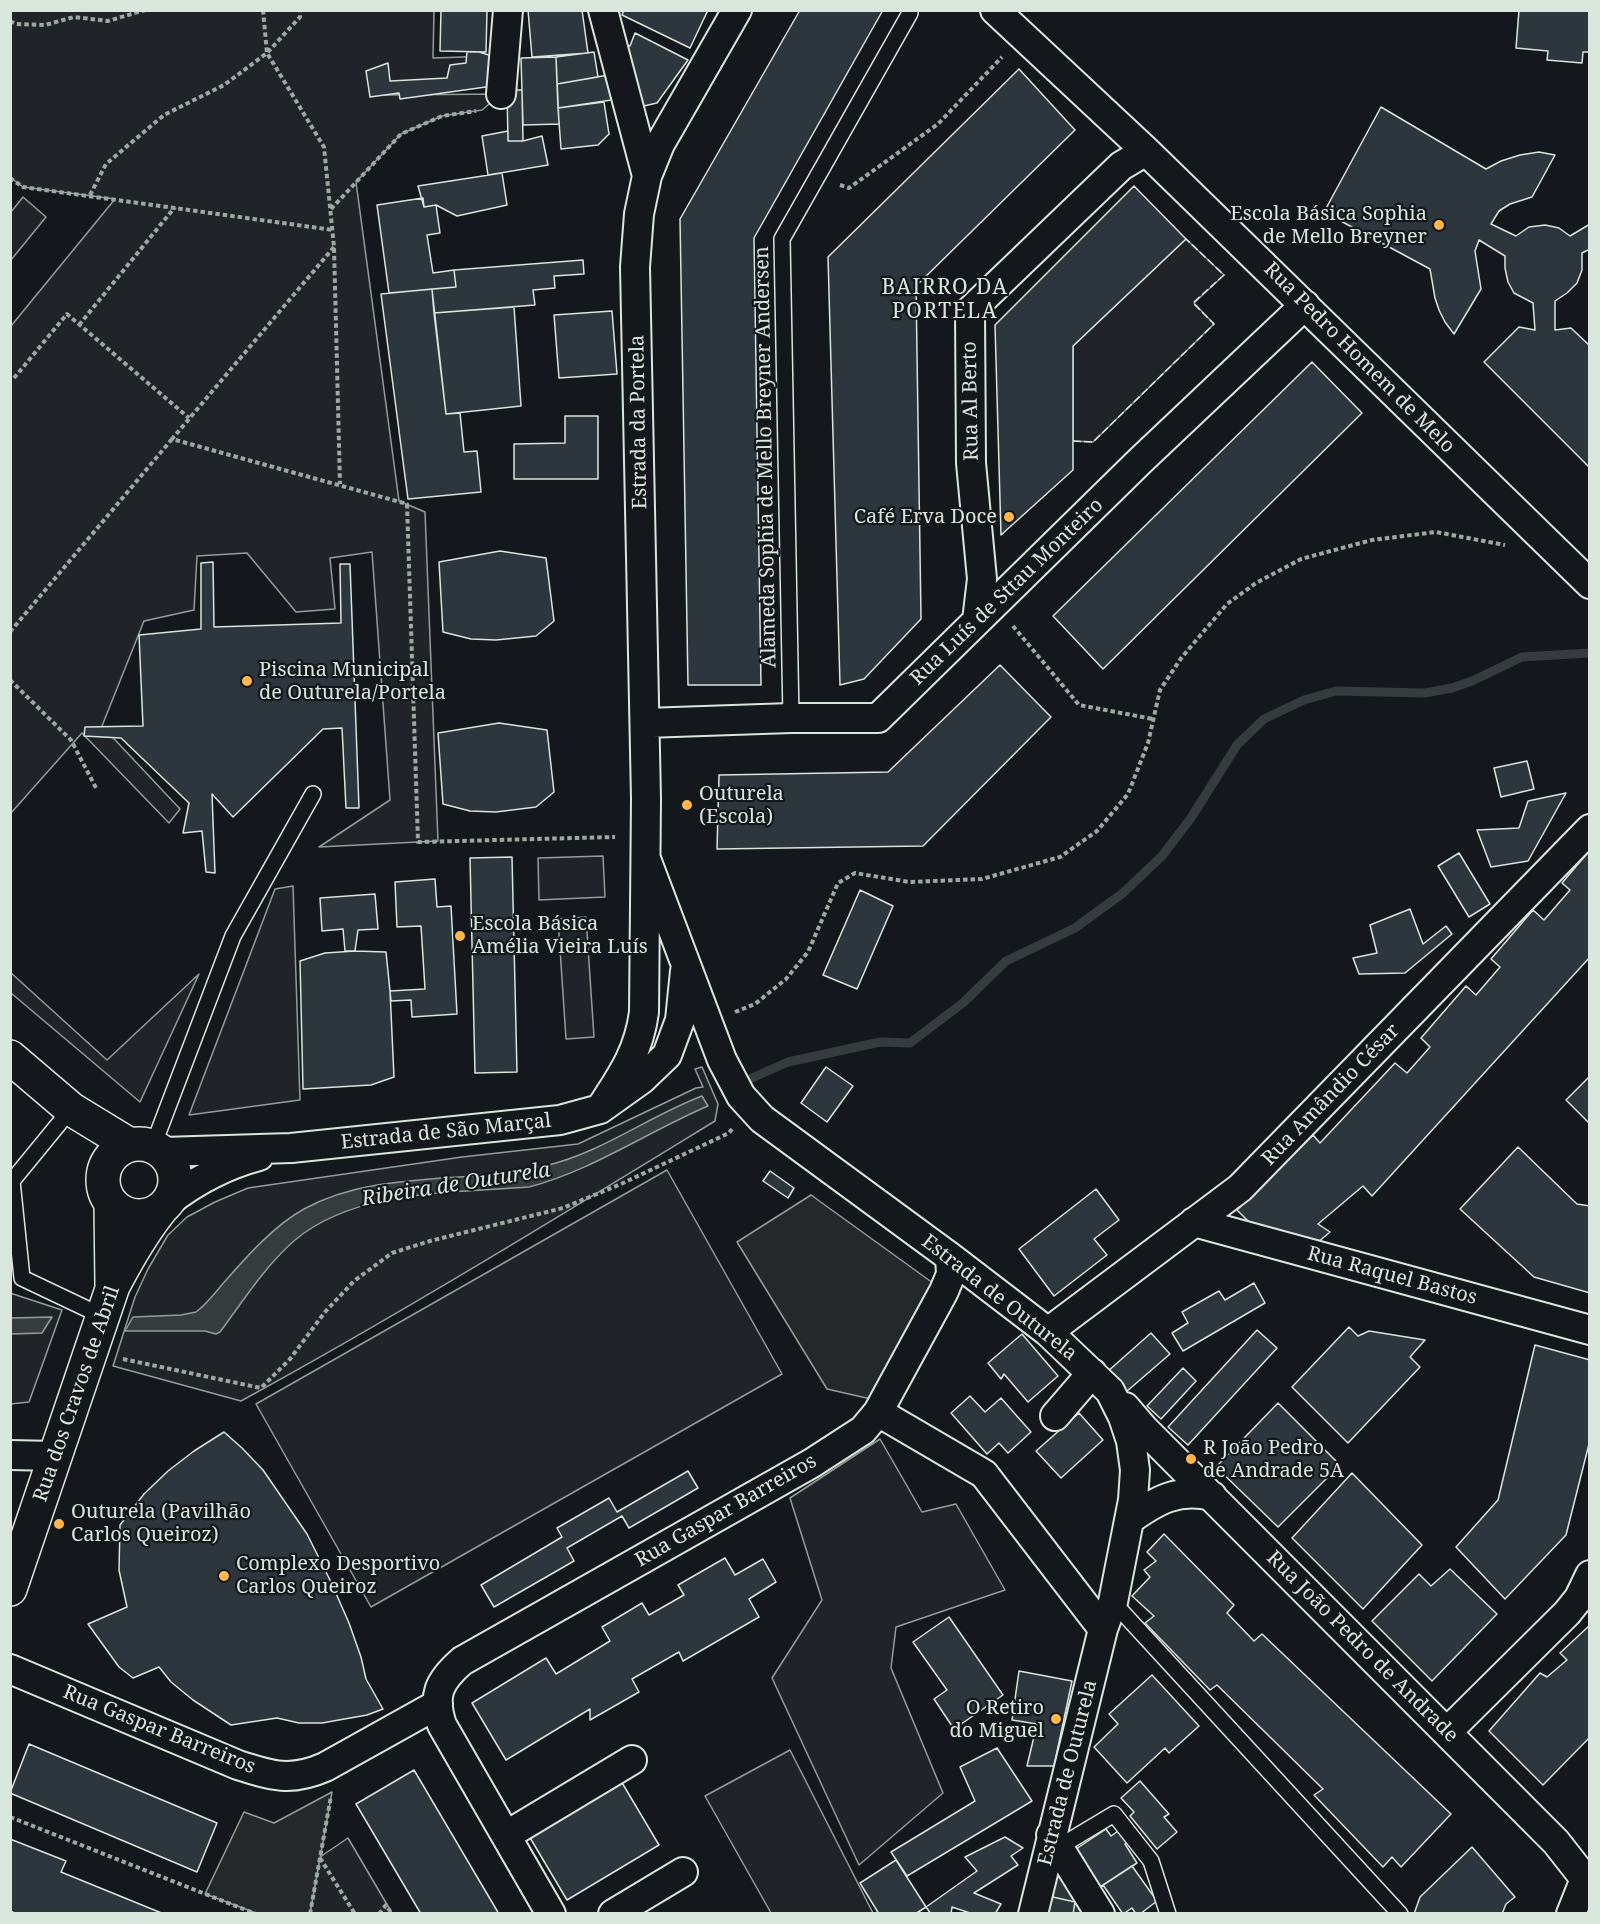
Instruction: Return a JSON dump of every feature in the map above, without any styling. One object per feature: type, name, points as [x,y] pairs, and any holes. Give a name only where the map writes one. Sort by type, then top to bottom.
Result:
[{"type":"street","points":[[501,94],[508,10]]},
{"type":"street","points":[[603,10],[647,176]]},
{"type":"street","name":"Estrada da Portela","points":[[646,847],[636,267],[639,214],[647,176],[660,144],[737,10]]},
{"type":"street","name":"Rua Pedro Homem de Melo","points":[[995,10],[1146,151],[1590,584]]},
{"type":"street","name":"Rua Al Berto","points":[[986,612],[971,463],[970,311],[1121,166],[1146,151]]},
{"type":"street","name":"Rua Luís de Sttau Monteiro","points":[[645,723],[791,718],[878,718],[1141,460],[1305,305]]},
{"type":"street","name":"Rua Amândio César","points":[[1048,1332],[1240,1188],[1590,829]]},
{"type":"street","points":[[600,1109],[635,1051],[641,1032],[644,1012],[643,932],[646,847]]},
{"type":"street","name":"Estrada de São Marçal","points":[[149,1148],[291,1148],[560,1120],[600,1109],[642,1079],[667,1055],[680,1020],[686,966],[646,847]]},
{"type":"street","name":"Estrada de Outurela","points":[[686,966],[722,1060],[741,1096],[762,1119],[1048,1332],[1101,1382],[1123,1417],[1131,1441],[1135,1470],[1133,1500],[1113,1602],[1103,1629],[1055,1841],[1033,1914]]},
{"type":"street","points":[[635,1051],[671,1043],[695,1044],[722,1060]]},
{"type":"street","points":[[10,1057],[71,1109],[149,1148],[170,1161],[175,1182],[173,1193],[165,1205],[152,1214],[130,1215],[111,1203],[105,1192],[103,1181],[105,1169],[119,1150],[149,1148]]},
{"type":"street","points":[[71,1109],[105,1169]]},
{"type":"street","name":"Estrada de São Marçal","points":[[165,1205],[192,1184],[221,1170],[252,1158],[291,1148]]},
{"type":"street","points":[[107,1301],[111,1203]]},
{"type":"street","name":"Rua dos Cravos de Abril","points":[[10,1589],[107,1301],[128,1255],[165,1205]]},
{"type":"street","name":"Rua Raquel Bastos","points":[[1194,1222],[1590,1330]]},
{"type":"street","name":"Rua Gaspar Barreiros","points":[[10,1669],[238,1765],[287,1777],[306,1775],[325,1767],[438,1704],[438,1693],[443,1679],[462,1661],[812,1463],[863,1430],[878,1412],[944,1291],[951,1274],[950,1257]]},
{"type":"street","points":[[1055,1416],[1101,1382]]},
{"type":"street","name":"Rua João Pedro de Andrade","points":[[1101,1382],[1144,1430],[1556,1842],[1579,1851],[1585,1879],[1571,1914]]},
{"type":"street","points":[[878,1412],[984,1474],[1103,1629]]},
{"type":"street","points":[[10,1455],[55,1456]]},
{"type":"street","points":[[1129,1520],[1150,1505],[1166,1498],[1195,1492],[1212,1496]]},
{"type":"street","points":[[1447,1732],[1567,1613],[1579,1598],[1590,1575]]},
{"type":"street","points":[[438,1704],[437,1710],[442,1725],[551,1914]]},
{"type":"street","points":[[507,1835],[632,1760]]},
{"type":"street","points":[[1055,1841],[1100,1914]]},
{"type":"street","points":[[613,1914],[683,1872]]},
{"type":"lane","name":"Alameda Sophia de Mello Breyner Andersen","points":[[791,718],[782,239],[910,13]]},
{"type":"lane","points":[[149,1148],[233,936],[313,794]]},
{"type":"lane","points":[[71,1109],[12,1181],[22,1278],[107,1301]]},
{"type":"lane","points":[[1113,1602],[1401,1914]]},
{"type":"lane","points":[[1055,1841],[1114,1814],[1151,1862],[1170,1913],[1168,1914]]},
{"type":"path","points":[[10,21],[16,24],[45,25],[74,17],[108,21],[145,10]]},
{"type":"path","points":[[264,10],[267,53],[324,147],[334,247],[340,484]]},
{"type":"path","points":[[90,195],[105,164],[164,115],[224,85],[267,53],[300,17],[300,10]]},
{"type":"path","points":[[816,179],[849,188],[938,124],[1022,35]]},
{"type":"path","points":[[331,209],[401,134],[442,116],[482,110],[501,94]]},
{"type":"path","points":[[10,178],[23,187],[333,230]]},
{"type":"path","points":[[79,325],[175,207]]},
{"type":"path","points":[[10,632],[334,247]]},
{"type":"path","points":[[14,378],[67,314],[189,418]]},
{"type":"path","points":[[172,438],[407,504],[418,842],[646,847]]},
{"type":"path","points":[[708,1023],[755,1004],[786,979],[808,952],[838,883],[855,873],[909,882],[982,879],[1060,857],[1097,831],[1128,794],[1148,743],[1160,690],[1182,657],[1227,604],[1256,583],[1301,560],[1372,540],[1436,532],[1556,553]]},
{"type":"path","points":[[986,612],[1079,705],[1154,719]]},
{"type":"path","points":[[10,680],[71,740],[96,788]]},
{"type":"path","points":[[90,1352],[261,1388],[290,1359],[326,1312],[354,1281],[392,1253],[430,1241],[563,1208],[621,1184],[729,1132],[735,1123]]},
{"type":"path","points":[[310,1914],[332,1792]]},
{"type":"path","points":[[10,1817],[256,1914]]},
{"type":"path","points":[[320,1857],[355,1914]]},
{"type":"path","points":[[379,1914],[386,1905],[392,1914]]},
{"type":"shaded area","points":[[11,11],[434,11],[433,58],[492,56],[493,86],[384,95],[501,94],[482,110],[442,116],[401,134],[356,182],[399,501],[425,512],[438,841],[319,847],[390,800],[372,552],[330,558],[335,609],[296,612],[247,553],[197,556],[194,610],[144,621],[102,726],[180,809],[169,823],[82,733],[11,813],[11,326],[115,199],[23,187],[11,178]]},
{"type":"shaded area","points":[[23,197],[46,217],[11,260],[11,212]]},
{"type":"shaded area","points":[[1186,239],[1224,275],[1194,303],[1214,324],[1093,442],[1073,441],[1073,346]]},
{"type":"shaded area","points":[[603,856],[605,897],[539,900],[538,858]]},
{"type":"shaded area","points":[[293,886],[300,1100],[189,1115],[275,889]]},
{"type":"shaded area","points":[[586,917],[594,1037],[566,1039],[558,919]]},
{"type":"shaded area","points":[[10,972],[107,1060],[199,974],[140,1102],[11,993]]},
{"type":"shaded area","points":[[702,1067],[718,1104],[715,1121],[420,1299],[241,1401],[113,1366],[135,1297],[168,1235],[187,1217],[215,1202],[248,1188],[462,1157],[578,1144],[696,1088],[703,1087],[695,1069]]},
{"type":"shaded area","points":[[667,1170],[782,1374],[371,1607],[256,1404]]},
{"type":"shaded area","points":[[811,1195],[944,1291],[884,1402],[827,1389],[737,1242]]},
{"type":"shaded area","points":[[10,1293],[62,1310],[29,1402],[11,1404]]},
{"type":"shaded area","points":[[880,1439],[922,1512],[956,1504],[1005,1590],[896,1627],[891,1668],[943,1793],[859,1865],[772,1678],[822,1600],[790,1498]]},
{"type":"shaded area","points":[[790,1750],[873,1913],[771,1913],[705,1796]]},
{"type":"shaded area","points":[[332,1792],[310,1913],[256,1913],[205,1894],[244,1812],[274,1823]]},
{"type":"shaded area","points":[[348,1838],[392,1913],[310,1914],[320,1857]]},
{"type":"water","points":[[702,1096],[708,1106],[597,1161],[552,1180],[529,1187],[438,1193],[376,1202],[319,1223],[284,1250],[255,1284],[220,1332],[216,1334],[205,1331],[125,1331],[133,1317],[181,1315],[196,1312],[253,1250],[273,1232],[304,1209],[332,1196],[392,1183],[515,1172],[545,1166],[586,1152]]},
{"type":"water","points":[[52,1317],[42,1333],[11,1334],[11,1318]]},
{"type":"building","points":[[441,10],[487,10],[486,52],[440,51]]},
{"type":"building","points":[[528,10],[582,10],[588,53],[532,57]]},
{"type":"building","points":[[624,10],[708,10],[690,48],[622,15]]},
{"type":"building","points":[[800,10],[883,10],[754,238],[761,685],[688,685],[680,219]]},
{"type":"building","points":[[1519,10],[1590,10],[1590,52],[1583,52],[1582,63],[1547,60],[1548,51],[1516,48]]},
{"type":"building","points":[[635,33],[688,60],[657,103],[635,108],[620,45],[630,46]]},
{"type":"building","points":[[467,52],[479,52],[492,56],[493,86],[400,99],[399,93],[370,97],[366,71],[388,63],[390,81],[447,78],[450,65],[466,63]]},
{"type":"building","points":[[594,52],[598,77],[557,84],[556,57]]},
{"type":"building","points":[[556,57],[559,124],[523,125],[521,58]]},
{"type":"building","points":[[1019,69],[1075,130],[916,286],[921,619],[864,679],[840,685],[828,257]]},
{"type":"building","points":[[614,74],[618,99],[558,108],[557,84]]},
{"type":"building","points":[[507,90],[522,90],[523,141],[508,141]]},
{"type":"building","points":[[604,102],[609,134],[598,145],[561,149],[558,108]]},
{"type":"building","points":[[1381,107],[1486,169],[1520,155],[1539,152],[1555,155],[1532,197],[1510,204],[1499,211],[1491,224],[1516,236],[1529,227],[1545,225],[1559,228],[1570,236],[1590,224],[1590,249],[1582,253],[1582,270],[1577,283],[1555,301],[1555,330],[1571,328],[1590,346],[1590,468],[1484,362],[1519,327],[1535,330],[1533,303],[1514,293],[1508,282],[1505,256],[1479,240],[1475,251],[1481,289],[1454,334],[1439,310],[1430,269],[1324,212]]},
{"type":"building","points":[[508,131],[508,141],[523,141],[542,136],[548,165],[488,175],[482,136]]},
{"type":"building","points":[[502,173],[507,205],[457,216],[436,205],[424,207],[418,186]]},
{"type":"building","points":[[1134,186],[1186,239],[1073,346],[1073,470],[1001,535],[995,325]]},
{"type":"building","points":[[423,198],[424,207],[436,205],[440,233],[427,235],[433,273],[454,270],[456,287],[389,293],[377,205]]},
{"type":"building","points":[[583,260],[584,274],[554,276],[555,288],[533,290],[535,305],[434,313],[432,289],[456,287],[454,270]]},
{"type":"building","points":[[432,289],[446,414],[460,413],[464,452],[477,451],[481,492],[408,499],[381,294]]},
{"type":"building","points":[[514,307],[521,406],[446,414],[434,313]]},
{"type":"building","points":[[612,311],[617,374],[559,378],[554,315]]},
{"type":"building","points":[[1312,362],[1362,413],[1103,669],[1053,616]]},
{"type":"building","points":[[565,416],[598,416],[598,479],[514,479],[514,444],[565,443]]},
{"type":"building","points":[[500,551],[546,558],[554,621],[536,636],[496,640],[471,639],[443,632],[439,562]]},
{"type":"building","name":"Piscina Municipal de Outurela/Portela","points":[[213,562],[214,627],[341,623],[340,564],[350,564],[359,808],[346,808],[342,728],[323,729],[233,817],[212,794],[215,873],[206,872],[202,831],[183,833],[189,803],[121,738],[84,736],[85,727],[143,726],[139,635],[201,629],[201,563]]},
{"type":"building","points":[[1000,665],[1051,717],[923,846],[717,849],[719,775],[888,772]]},
{"type":"building","points":[[499,723],[547,730],[554,792],[536,807],[496,812],[470,811],[443,804],[438,733]]},
{"type":"building","points":[[1527,761],[1534,789],[1501,797],[1494,768]]},
{"type":"building","points":[[1566,793],[1528,861],[1491,867],[1477,830],[1519,828],[1528,801]]},
{"type":"building","points":[[1590,850],[1590,957],[1372,1196],[1363,1186],[1318,1224],[1330,1232],[1317,1243],[1254,1227],[1237,1210],[1313,1135],[1320,1143],[1395,1063],[1407,1073],[1430,1047],[1421,1038],[1466,986],[1476,995],[1500,967],[1491,959],[1533,910],[1544,920],[1570,890],[1562,883]]},
{"type":"building","points":[[1459,853],[1490,904],[1469,917],[1438,866]]},
{"type":"building","points":[[512,857],[517,1072],[475,1073],[470,858]]},
{"type":"building","points":[[435,879],[437,907],[451,906],[457,1014],[412,1017],[411,1000],[391,1001],[390,991],[425,989],[421,926],[397,927],[395,882]]},
{"type":"building","points":[[860,890],[893,906],[857,989],[823,975]]},
{"type":"building","points":[[375,894],[378,929],[358,930],[355,951],[345,951],[343,929],[322,931],[320,898]]},
{"type":"building","points":[[1410,909],[1423,944],[1446,926],[1452,934],[1405,973],[1359,974],[1353,958],[1377,953],[1370,925]]},
{"type":"building","points":[[386,952],[394,1077],[371,1085],[303,1089],[300,961],[325,953]]},
{"type":"building","points":[[826,1067],[853,1086],[827,1122],[801,1103]]},
{"type":"building","points":[[1590,1076],[1590,1124],[1566,1100]]},
{"type":"building","points":[[1518,1147],[1577,1204],[1590,1206],[1590,1293],[1534,1277],[1460,1209]]},
{"type":"building","points":[[770,1171],[794,1188],[788,1198],[763,1181]]},
{"type":"building","points":[[1096,1189],[1119,1220],[1094,1239],[1107,1255],[1054,1296],[1019,1249]]},
{"type":"building","points":[[1254,1283],[1265,1303],[1183,1351],[1172,1333],[1188,1323],[1182,1312],[1219,1291],[1225,1300]]},
{"type":"building","points":[[1349,1327],[1358,1336],[1369,1331],[1425,1340],[1410,1357],[1420,1367],[1348,1443],[1292,1387]]},
{"type":"building","points":[[1257,1330],[1277,1348],[1188,1445],[1168,1427]]},
{"type":"building","points":[[1151,1333],[1170,1354],[1126,1392],[1107,1372]]},
{"type":"building","points":[[1022,1334],[1058,1376],[1028,1402],[1004,1374],[1001,1379],[988,1363]]},
{"type":"building","points":[[1535,1345],[1590,1360],[1590,1440],[1566,1535],[1505,1599],[1456,1547],[1498,1500]]},
{"type":"building","points":[[1183,1368],[1196,1381],[1161,1419],[1147,1406]]},
{"type":"building","points":[[970,1396],[985,1412],[1001,1398],[1031,1432],[1008,1453],[999,1443],[987,1454],[951,1413]]},
{"type":"building","points":[[1278,1403],[1340,1465],[1278,1527],[1216,1467]]},
{"type":"building","points":[[1079,1413],[1103,1440],[1061,1478],[1036,1451]]},
{"type":"building","name":"Complexo Desportivo Carlos Queiroz","points":[[224,1432],[263,1470],[307,1534],[349,1623],[366,1679],[383,1709],[367,1715],[322,1723],[299,1723],[277,1718],[231,1725],[193,1700],[171,1682],[159,1667],[133,1678],[119,1667],[88,1624],[127,1607],[119,1570],[120,1525],[144,1494],[168,1471]]},
{"type":"building","points":[[688,1471],[698,1488],[629,1528],[622,1516],[567,1548],[574,1561],[494,1607],[481,1585],[562,1537],[557,1528],[609,1498],[617,1512]]},
{"type":"building","points":[[1352,1473],[1422,1545],[1363,1609],[1292,1538]]},
{"type":"building","points":[[1164,1534],[1234,1605],[1227,1613],[1254,1641],[1262,1634],[1451,1814],[1401,1867],[1392,1857],[1383,1867],[1314,1795],[1323,1789],[1217,1685],[1210,1690],[1145,1623],[1154,1616],[1132,1596],[1150,1577],[1144,1570],[1156,1561],[1147,1552]]},
{"type":"building","points":[[725,1558],[735,1575],[763,1559],[776,1582],[749,1599],[759,1617],[683,1661],[679,1652],[632,1679],[639,1692],[590,1720],[590,1709],[506,1760],[472,1703],[546,1658],[556,1674],[610,1641],[602,1627],[642,1603],[649,1615],[684,1595],[678,1585]]},
{"type":"building","points":[[1450,1569],[1497,1614],[1432,1681],[1372,1621],[1419,1574],[1431,1586]]},
{"type":"building","points":[[949,1617],[1003,1695],[954,1729],[934,1699],[947,1690],[913,1642]]},
{"type":"building","points":[[1590,1625],[1590,1737],[1543,1785],[1489,1731],[1540,1673],[1547,1677],[1567,1660],[1560,1653]]},
{"type":"building","points":[[1019,1671],[1072,1681],[1054,1766],[1027,1766],[1037,1724],[1012,1720]]},
{"type":"building","points":[[1152,1675],[1199,1726],[1169,1753],[1165,1748],[1127,1783],[1094,1747],[1118,1724],[1109,1714]]},
{"type":"building","points":[[29,1744],[217,1823],[197,1872],[10,1793]]},
{"type":"building","points":[[997,1748],[1032,1801],[907,1876],[891,1852],[975,1801],[960,1767]]},
{"type":"building","points":[[414,1770],[499,1914],[421,1914],[356,1804]]},
{"type":"building","points":[[621,1781],[659,1845],[567,1900],[529,1836]]},
{"type":"building","points":[[1140,1781],[1169,1814],[1164,1817],[1177,1832],[1157,1849],[1130,1816],[1134,1812],[1121,1798]]},
{"type":"building","points":[[1106,1829],[1111,1836],[1121,1829],[1129,1841],[1125,1844],[1137,1863],[1097,1889],[1073,1851]]},
{"type":"building","points":[[1005,1837],[1023,1848],[1011,1856],[1018,1865],[974,1893],[1001,1904],[995,1914],[973,1914],[952,1907],[951,1914],[931,1914],[926,1907],[977,1871],[965,1857]]},
{"type":"building","points":[[10,1839],[66,1861],[61,1872],[164,1914],[17,1914],[10,1911]]},
{"type":"building","points":[[1472,1847],[1515,1897],[1506,1904],[1502,1914],[1414,1914],[1420,1897]]},
{"type":"building","points":[[1052,1855],[1089,1914],[1073,1914],[1075,1902],[1044,1895]]},
{"type":"building","points":[[896,1860],[926,1907],[915,1914],[879,1914],[860,1883]]},
{"type":"building","points":[[1132,1866],[1157,1901],[1140,1914],[1136,1914],[1132,1908],[1123,1914],[1103,1885]]},
{"type":"building","points":[[1044,1895],[1075,1902],[1073,1914],[1040,1914]]},
{"type":"waterway","name":"Ribeira de Outurela","points":[[752,1078],[788,1062],[880,1042],[910,1043],[964,1002],[1006,961],[1075,928],[1123,893],[1162,856],[1191,818],[1237,745],[1264,719],[1304,700],[1336,691],[1425,693],[1452,688],[1472,681],[1522,657],[1590,653]]},
{"type":"fence","points":[[1073,441],[1093,442],[1214,324],[1193,303],[1224,275],[1186,239]]},
{"type":"place","name":"Escola Básica Sophia de Mello Breyner","points":[[1439,225]]},
{"type":"place","name":"Café Erva Doce","points":[[1009,517]]},
{"type":"place","name":"Piscina Municipal de Outurela/Portela","points":[[247,681]]},
{"type":"place","name":"Outurela (Escola)","points":[[687,805]]},
{"type":"place","name":"Escola Básica Amélia Vieira Luís","points":[[460,936]]},
{"type":"place","name":"R João Pedro de Andrade 5A","points":[[1191,1459]]},
{"type":"place","name":"Outurela (Pavilhão Carlos Queiroz)","points":[[59,1524]]},
{"type":"place","name":"Complexo Desportivo Carlos Queiroz","points":[[224,1576]]},
{"type":"place","name":"O Retiro do Miguel","points":[[1056,1719]]},
{"type":"district","name":"BAIRRO DA PORTELA","points":[[945,300]]}]
